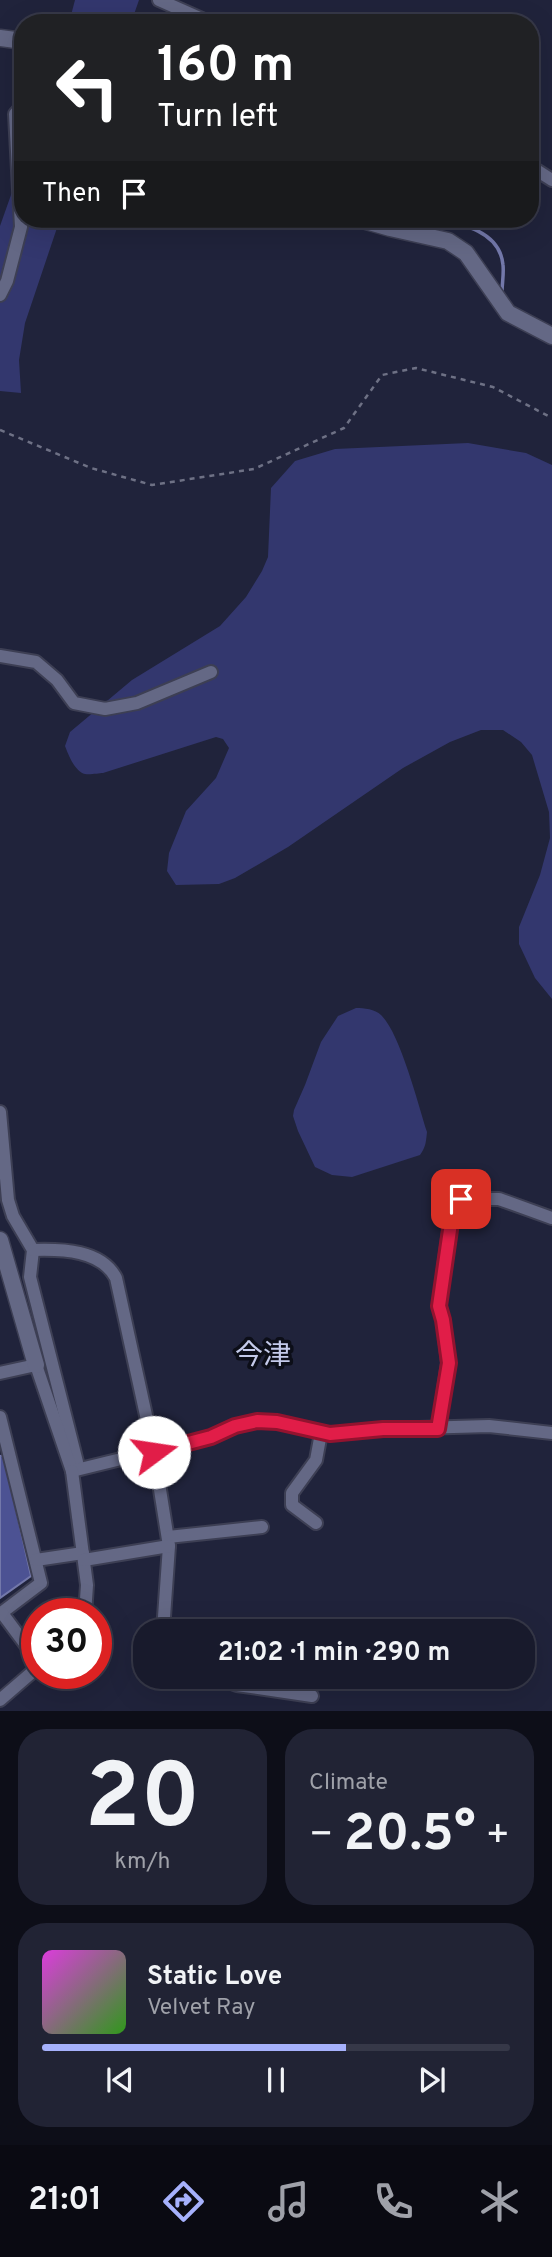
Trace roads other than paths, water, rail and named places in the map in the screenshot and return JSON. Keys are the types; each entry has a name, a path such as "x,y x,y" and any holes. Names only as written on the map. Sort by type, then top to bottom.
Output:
{"street":[{"path":"159,0 191,14"},
{"path":"0,295 8,281 21,228"},
{"path":"390,228 448,241 466,253 508,313 552,336"},
{"path":"0,656 36,662 57,680 74,703 106,709 137,703 211,672"},
{"path":"0,1112 8,1200 13,1216 33,1250 30,1277 76,1470 88,1585 87,1598"},
{"path":"438,1429 449,1363 439,1306 452,1216 461,1199 499,1199 552,1218"},
{"path":"0,1240 36,1365 76,1470"},
{"path":"33,1250 78,1252 93,1257 110,1267 116,1278 154,1452 168,1541 164,1619"},
{"path":"0,1373 36,1365"},
{"path":"0,1417 41,1583 1,1614 21,1640"},
{"path":"76,1470 211,1437 235,1426 257,1421 277,1422 330,1434 383,1429 489,1426 552,1433"},
{"path":"316,1523 292,1505 292,1493 316,1460 321,1433"},
{"path":"36,1560 84,1556 262,1527"},
{"path":"0,1700 21,1682"},
{"path":"264,1689 312,1696"}],"water":[{"path":"4,1455 31,1576 0,1598 0,1456"}],"waterway":[{"path":"470,228 487,237 500,253 503,265 502,293"}],"district":[{"name":"今津","path":"263,1354"}]}
